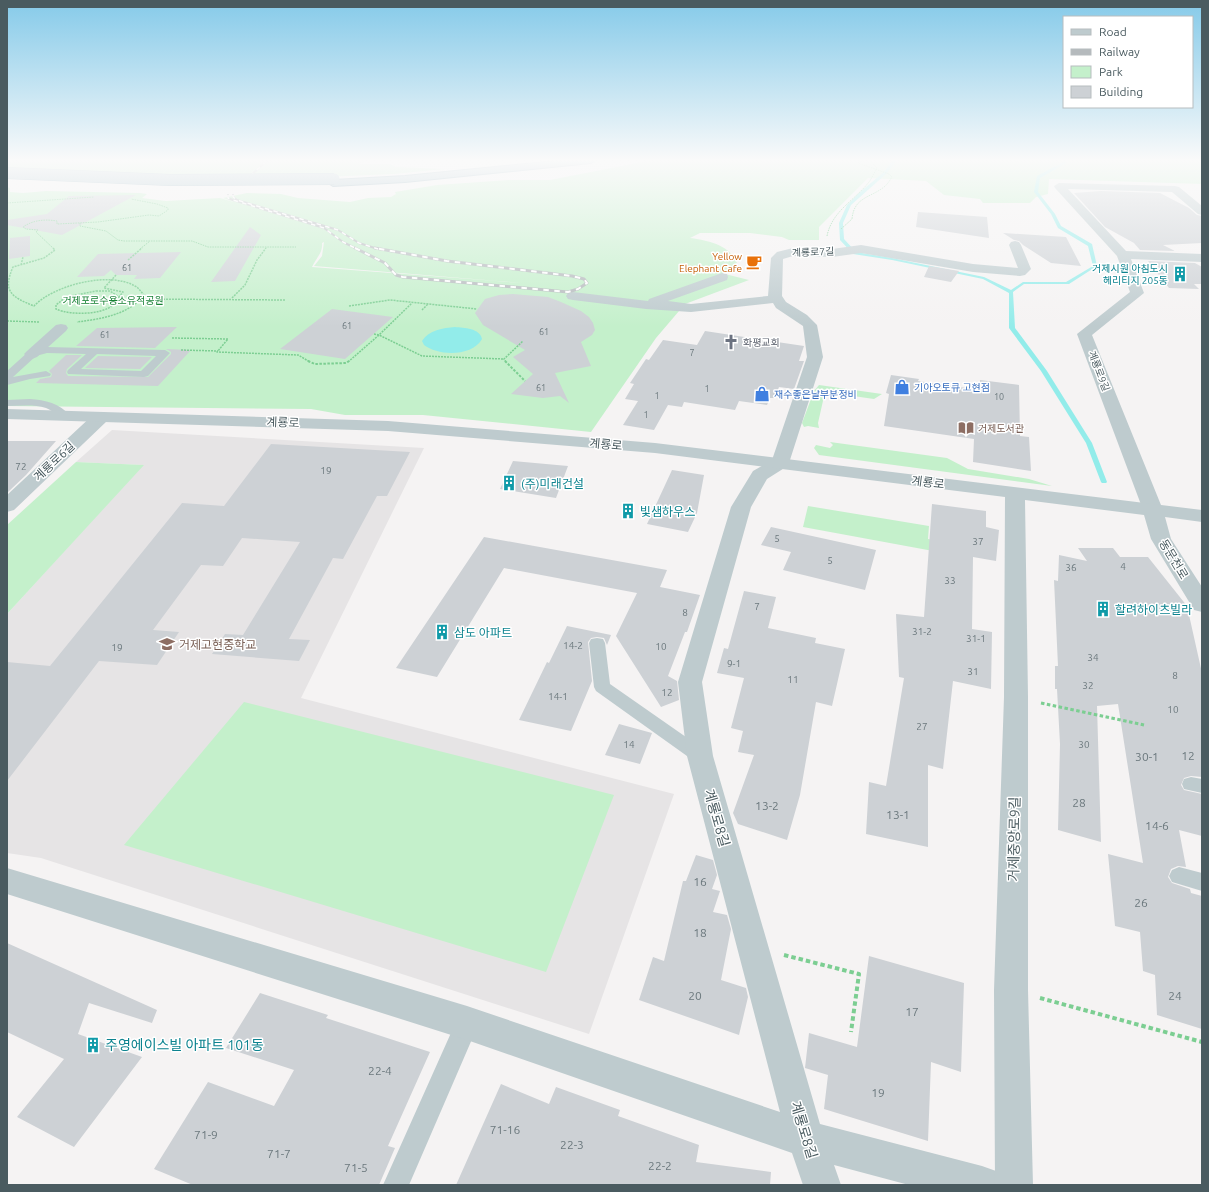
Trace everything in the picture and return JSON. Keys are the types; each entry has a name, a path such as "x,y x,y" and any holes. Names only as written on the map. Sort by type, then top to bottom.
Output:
{"street":[{"name":"계룡로9길","path":"1086,216 1123,255 1138,293 1084,334 1154,510"},
{"name":"계룡로7길","path":"777,299 775,294 778,256 798,252 845,250 891,254 973,268 1020,272 1025,269 1015,245"},
{"path":"1123,255 1202,258"},
{"path":"646,305 722,277"},
{"path":"573,296 646,305 691,308 777,299 781,305 802,318 810,326 814,357 780,463"},
{"path":"32,354 66,326"},
{"name":"계룡로","path":"7,414 388,426 655,448 1202,516"},
{"name":"계룡로6길","path":"7,506 102,417"},
{"name":"계룡로8길","path":"780,463 760,475 741,507 690,682 700,756 806,1139 822,1185"},
{"name":"거제중앙로9길","path":"1014,1185 1011,990 1016,697 1015,493"},
{"name":"동문천로","path":"1154,510 1161,539 1202,605"},
{"path":"7,881 467,1023 806,1139 982,1185"}],"lane":[{"path":"8,375 32,354 47,350 103,351 165,353 144,374 72,372 95,351"},
{"path":"7,403 44,405 56,408 64,416"},
{"path":"597,643 602,687 700,756"},
{"path":"1179,876 1202,882"},
{"path":"396,1185 467,1023"}],"path":[{"path":"66,326 120,313 137,304 144,295 140,288 129,282 112,280 88,283 58,290 41,298 34,306 13,298 8,291 7,278 13,267 44,258 55,250 36,232 38,230 24,228 24,225 45,220 57,221 57,224 80,223 144,216"},
{"path":"837,216 828,229 827,242 845,250"},
{"path":"841,229 852,219 852,216"},
{"path":"80,223 80,226 106,230 114,234 118,240 124,241 192,241 208,247 296,247"},
{"path":"128,260 150,241"},
{"path":"231,299 245,285 257,260 267,247"},
{"path":"21,265 23,257"},
{"path":"116,275 104,288 121,291 123,293 116,303 87,313 67,313 56,309 56,305 66,297 85,292 110,291 119,297"},
{"path":"142,299 286,300"},
{"path":"349,306 390,300 477,310"},
{"path":"179,350 298,355 315,364 346,363 379,335 413,302"},
{"path":"422,310 429,304"},
{"path":"7,321 43,322"},
{"path":"374,334 422,356 504,359 525,381"},
{"path":"164,338 228,339 218,351"},
{"path":"504,359 523,341"},
{"path":"1016,697 1144,726"},
{"path":"753,947 859,974 851,1032"},
{"path":"1011,990 1202,1042"}],"shaded area":[{"path":"112,430 424,448 301,698 674,794 589,1034 41,858 7,853 7,614 143,465 76,462"}],"green space":[{"name":"거제포로수용소유적공원","path":"7,216 830,216 819,227 819,240 789,240 782,237 750,233 700,233 690,238 717,244 729,252 737,263 724,273 692,286 725,274 749,280 685,304 656,338 591,432 423,415 345,415 311,409 7,406","holes":["324,242 322,256 314,266 522,283 312,267 320,253 322,243"]},
{"path":"819,385 882,394 874,399 825,392 818,423 819,428 808,426 804,427 802,423 814,391"},
{"path":"830,442 947,458 968,469 1029,479 1052,486 819,455 814,448 816,445 830,448 833,445"},
{"path":"76,462 144,465 7,614 7,525"},
{"path":"808,506 929,526 928,539 945,542 944,553 803,527"},
{"path":"244,702 614,795 546,972 124,845"}],"water":[{"path":"455,327 467,328 475,331 481,335 482,339 471,349 454,353 446,353 430,349 424,345 422,341 432,332"}],"building":[{"path":"36,216 98,216 62,235 7,225 7,220"},
{"path":"918,216 987,217 989,238 916,227"},
{"path":"1095,216 1200,216 1202,216 1202,243 1163,245 1175,251 1140,250 1134,243 1105,227"},
{"path":"250,227 261,235 235,281 211,282"},
{"path":"1003,233 1066,237 1081,266 1051,263 1019,241 1014,240"},
{"path":"30,236 30,256 9,259 10,238"},
{"path":"181,252 160,278 134,279 137,275 116,275 111,270 104,276 77,277 98,254"},
{"name":"거제시원 아침도시 헤리티지 205동","path":"1148,261 1195,263 1202,267 1202,284 1194,284 1199,289 1169,288"},
{"path":"929,266 959,271 951,282 924,277"},
{"path":"513,294 548,297 581,311 589,317 593,323 595,330 592,335 581,342 591,366 555,373 569,403 560,396 543,398 511,394 533,374 513,357 525,350 483,325 475,313 485,299 499,295"},
{"path":"332,309 393,317 345,359 280,349"},
{"path":"177,327 155,348 76,346 97,328"},
{"path":"705,331 804,346 799,361 804,361 794,389 779,387 775,398 770,398 767,405 739,401 735,410 684,402 682,407 668,405 654,430 623,425 638,401 625,399 634,384 630,383 646,359 649,360 663,340 697,345"},
{"path":"166,349 191,350 158,386 36,383 40,379 51,377 52,374 49,371 66,355 82,355 67,369 66,373 68,376 148,377 171,354 171,352"},
{"path":"98,356 152,357 140,369 85,368"},
{"path":"891,375 919,379 918,381 980,390 980,380 1019,385 1020,436 1029,437 1031,471 973,462 974,439 884,426 889,394 886,393"},
{"path":"7,441 56,441 26,475 7,493"},
{"path":"271,444 410,452 387,496 377,496 343,559 333,558 289,639 310,640 299,661 212,654 225,634 243,635 300,542 242,538 223,566 201,565 153,630 179,632 157,665 99,661 7,781 7,662 50,666 182,503 224,506"},
{"path":"513,461 568,466 556,498 500,489"},
{"path":"672,470 704,475 697,513 688,532 647,524"},
{"path":"932,504 986,511 986,527 999,530 996,561 973,557 972,629 992,632 991,689 953,681 943,769 928,765 928,847 866,834 869,782 886,786 904,678 899,677 896,614 924,617"},
{"path":"771,527 876,550 865,590 783,570 791,552 761,545"},
{"name":"삼도 아파트","path":"484,537 667,570 660,587 700,595 687,632 685,632 668,676 677,681 679,700 661,707 616,636 637,593 504,568 437,677 396,668"},
{"path":"1078,548 1113,548 1120,557 1148,557 1187,606 1202,673 1202,777 1191,776 1184,778 1181,785 1184,790 1202,794 1202,836 1179,830 1186,867 1178,866 1171,869 1168,877 1172,883 1190,889 1191,893 1202,896 1202,1029 1157,1015 1155,975 1143,971 1140,932 1115,926 1108,854 1143,863 1118,704 1097,706 1101,842 1058,830 1060,744 1057,689 1055,689 1055,666 1058,666 1054,580 1058,581 1059,555 1087,561"},
{"path":"744,591 776,597 768,628 816,638 815,643 845,649 832,706 816,702 800,795 787,840 738,824 733,813 754,755 738,752 743,731 731,728 744,678 717,673 724,648 728,649"},
{"path":"567,626 611,635 607,645 604,638 591,638 588,642 592,681 571,731 519,720 547,662 549,663"},
{"path":"619,724 652,733 640,764 605,755"},
{"path":"696,855 713,860 717,875 712,889 720,891 713,912 727,915 731,929 721,980 746,988 748,997 739,1035 639,1000 653,957 664,961 683,881 686,881"},
{"name":"주영에이스빌 아파트 101동","path":"7,943 157,1010 152,1023 89,1003 78,1034 142,1057 74,1147 17,1117 64,1059 7,1032"},
{"path":"869,956 964,983 961,1072 931,1062 928,1141 824,1109 828,1075 805,1068 809,1033 857,1047"},
{"path":"260,993 328,1015 326,1018 430,1052 388,1146 395,1148 379,1185 193,1185 154,1169 208,1082 274,1106 294,1070 226,1048"},
{"path":"501,1084 549,1104 556,1087 620,1110 618,1116 699,1145 696,1162 771,1172 770,1185 456,1185"}],"waterway":[{"path":"844,216 841,223 842,239 855,253 984,278 1011,292"},
{"path":"1011,292 1023,283 1067,283 1095,266 1090,245 1059,227 1054,216"},
{"path":"1011,292 1012,328 1044,371 1089,443 1104,482"}],"railway":[{"path":"284,216 324,228 343,242 385,263 396,275 403,277 568,292 578,289 587,283 584,279 572,276 447,261 375,248"},
{"path":"290,216 338,230 359,243 378,249"}],"place":[{"name":"Yellow Elephant Cafe","path":"754,262"},
{"name":"거제시원 아침도시 헤리티지 205동","path":"1180,274"},
{"name":"화평교회","path":"731,342"},
{"name":"기아오토큐 고현점","path":"902,387"},
{"name":"재수좋은날부분정비","path":"762,394"},
{"name":"거제도서관","path":"966,428"},
{"name":"(주)미래건설","path":"509,483"},
{"name":"빛샘하우스","path":"628,511"},
{"name":"할려하이츠빌라","path":"1103,609"},
{"name":"삼도 아파트","path":"442,632"},
{"name":"거제고현중학교","path":"167,644"},
{"name":"주영에이스빌 아파트 101동","path":"93,1045"}]}
